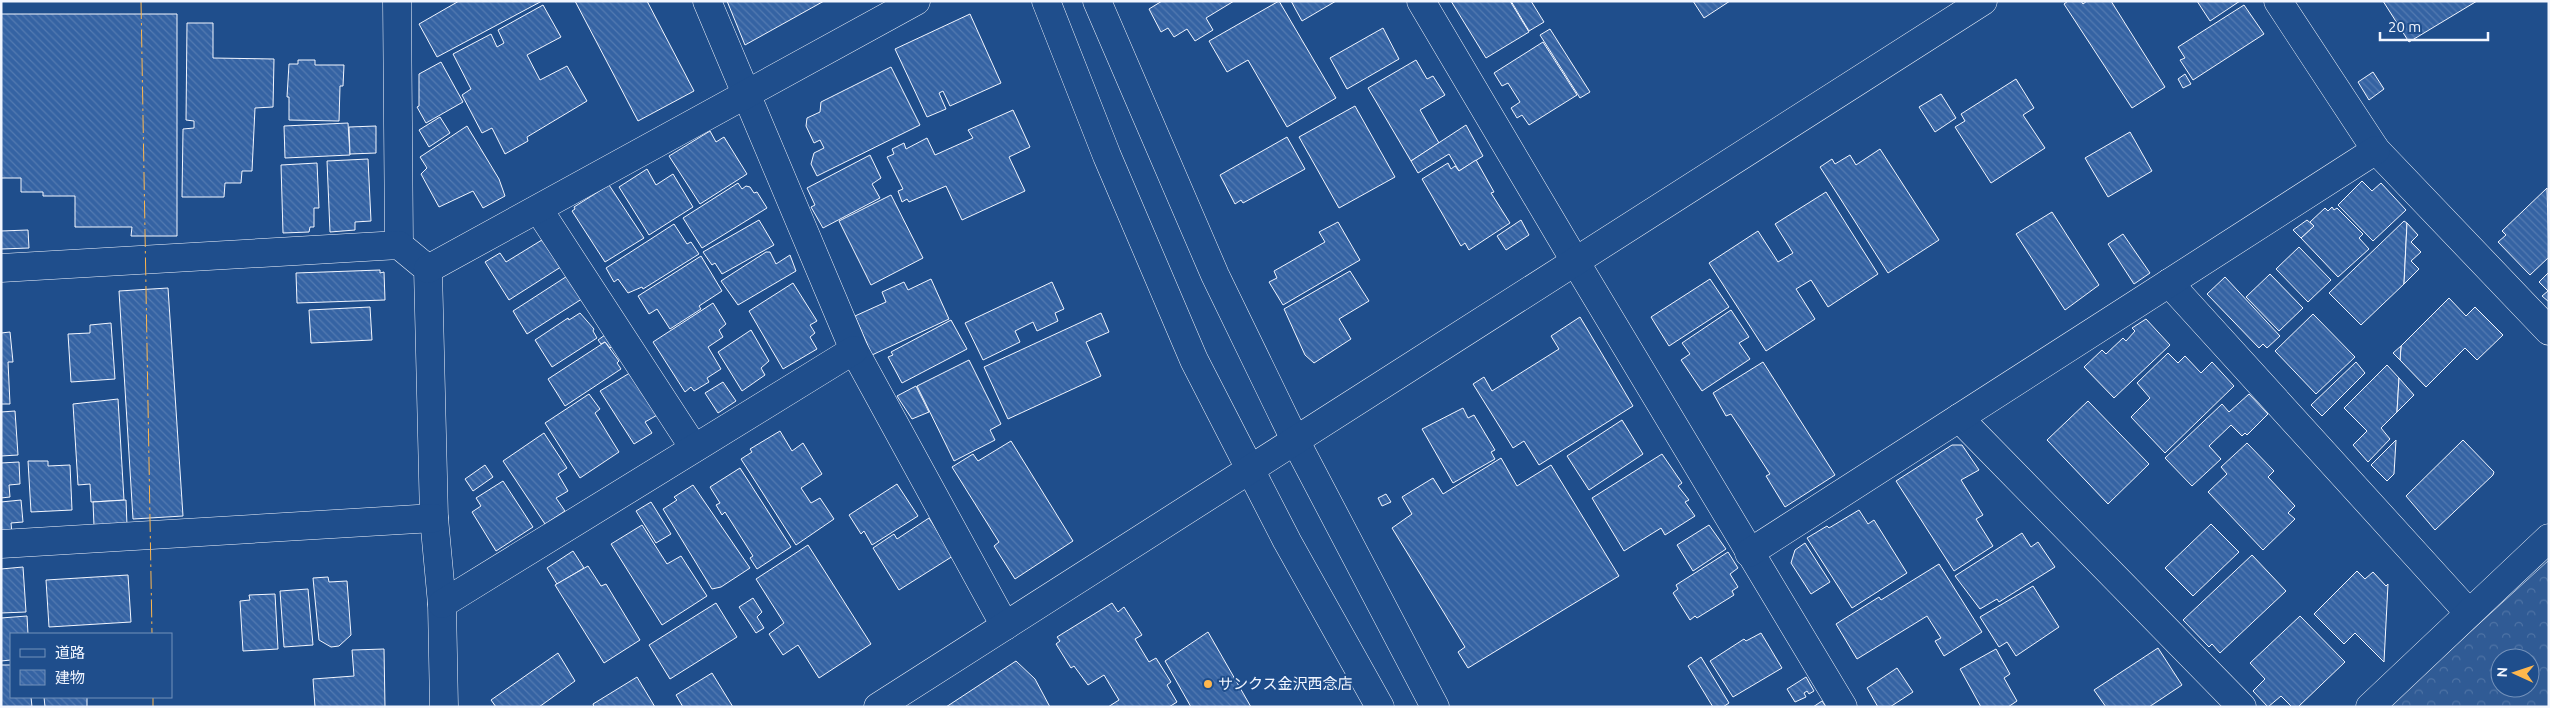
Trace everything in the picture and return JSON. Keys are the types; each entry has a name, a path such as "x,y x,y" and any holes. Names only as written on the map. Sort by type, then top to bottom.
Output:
{"street":[{"path":"397,1 399,245"},
{"path":"708,1 854,350 1005,626"},
{"path":"428,270 916,1"},
{"path":"1046,1 1106,156 1194,360 1287,541 1380,707"},
{"path":"1097,1 1215,275 1295,440 1435,707"},
{"path":"1422,1 1575,262 1843,707"},
{"path":"878,707 1983,1"},
{"path":"2278,1 2376,150 2549,331"},
{"path":"1749,553 2376,150"},
{"path":"539,210 694,448"},
{"path":"1,268 399,245 428,270 434,518 442,604 444,707"},
{"path":"2169,283 2470,613"},
{"path":"442,604 854,350"},
{"path":"1959,418 2242,707"},
{"path":"1,544 434,518"},
{"path":"2370,707 2549,538"}],"green space":[{"path":"2549,560 2549,707 2388,707"}],"building":[{"path":"459,1 542,1 437,57 419,24"},
{"path":"575,1 647,1 694,91 638,121"},
{"path":"727,1 824,1 745,45"},
{"path":"1162,1 1234,1 1206,18 1213,30 1195,41 1187,29 1174,37 1168,28 1161,32 1149,9"},
{"path":"1279,1 1336,98 1287,127 1248,60 1227,72 1209,41"},
{"path":"1291,1 1336,1 1302,21"},
{"path":"1451,1 1510,1 1529,32 1486,58"},
{"path":"1511,1 1531,1 1544,22 1529,31"},
{"path":"1693,1 1730,1 1704,18"},
{"path":"2068,1 2081,1 2083,4 2087,1 2111,1 2165,87 2132,108 2064,4"},
{"path":"2197,1 2240,1 2210,21"},
{"path":"2383,1 2477,1 2409,42"},
{"path":"543,5 561,37 527,55 540,80 567,66 587,101 527,137 528,141 505,154 492,128 482,133 462,95 471,89 453,54 491,34 497,47 504,43 498,30"},
{"path":"2244,5 2264,34 2193,80 2180,60 2185,58 2178,47"},
{"path":"1,14 177,14 177,236 131,236 132,227 75,227 75,196 43,196 43,192 21,192 21,178 1,178"},
{"path":"970,14 1001,83 950,106 943,91 939,93 946,109 927,117 895,49"},
{"path":"187,23 213,23 213,58 274,59 273,107 255,108 252,171 242,171 241,183 225,183 224,197 182,197 183,129 194,128 194,121 186,120"},
{"path":"1383,28 1399,59 1347,89 1330,58"},
{"path":"1550,29 1590,92 1580,98 1540,35"},
{"path":"1543,42 1577,95 1529,125 1522,115 1517,118 1511,108 1520,102 1508,83 1502,86 1494,73"},
{"path":"298,60 315,60 315,65 344,65 343,86 340,86 339,121 289,120 289,97 287,97 289,64 298,64"},
{"path":"1416,60 1427,79 1433,76 1445,95 1420,110 1439,143 1411,161 1368,88"},
{"path":"441,62 463,102 426,123 417,107 419,106 419,74"},
{"path":"891,67 920,125 817,176 811,164 814,153 824,148 820,140 814,143 806,126 807,118 820,112 821,102"},
{"path":"2373,72 2384,89 2369,100 2358,82"},
{"path":"2185,74 2191,84 2183,88 2178,79"},
{"path":"2016,79 2034,108 2023,115 2045,148 1991,183 1955,127 1965,121 1961,114"},
{"path":"1941,94 1956,118 1935,132 1919,107"},
{"path":"1355,106 1395,177 1339,208 1299,137"},
{"path":"1013,110 1030,147 1009,157 1025,191 962,220 946,186 909,202 907,199 902,202 898,191 903,189 887,157 894,154 892,149 904,143 906,149 927,138 935,155 973,138 968,130"},
{"path":"440,117 450,133 429,147 419,130"},
{"path":"348,123 350,155 285,158 284,126"},
{"path":"1466,125 1483,156 1459,171 1449,154 1418,173 1411,161"},
{"path":"376,126 376,153 350,154 349,127"},
{"path":"467,126 499,179 505,196 483,208 473,191 439,207 421,174 427,168 420,157"},
{"path":"710,131 716,142 724,137 747,174 700,204 669,156"},
{"path":"2130,132 2152,171 2108,197 2085,158"},
{"path":"1287,137 1305,169 1243,203 1241,200 1235,204 1220,175"},
{"path":"1880,149 1939,240 1888,273 1820,167 1832,159 1835,164 1850,155 1856,165"},
{"path":"870,155 881,178 872,184 880,198 823,228 811,207 815,205 807,188"},
{"path":"368,159 371,221 355,222 355,230 330,232 327,161"},
{"path":"1476,160 1494,192 1491,193 1510,223 1469,250 1465,243 1461,246 1422,179 1448,163 1451,169 1455,166 1459,171"},
{"path":"317,163 319,208 314,208 314,227 310,227 309,232 283,233 281,165"},
{"path":"647,169 656,185 673,174 693,207 649,235 619,187"},
{"path":"2362,181 2372,191 2381,183 2406,210 2373,241 2338,205"},
{"path":"738,183 742,189 746,186 750,187 754,193 757,192 767,208 702,248 683,218"},
{"path":"609,185 644,238 605,262 572,211 575,209 574,207"},
{"path":"2547,188 2549,257 2530,275 2498,242 2506,235 2502,231"},
{"path":"1826,192 1878,274 1828,307 1811,280 1796,289 1815,319 1766,351 1709,263 1758,231 1778,262 1793,253 1775,224"},
{"path":"891,195 923,258 871,285 839,221"},
{"path":"2332,207 2334,210 2337,208 2363,234 2359,238 2369,249 2338,277 2301,238 2314,226 2310,222 2325,208 2328,211"},
{"path":"2052,212 2099,285 2065,310 2016,234"},
{"path":"759,220 774,245 722,274 715,263 712,265 703,252"},
{"path":"1521,220 1529,235 1506,250 1497,236"},
{"path":"2307,220 2314,226 2301,238 2293,230"},
{"path":"2404,221 2407,223 2404,284 2361,325 2329,293"},
{"path":"1338,222 1360,260 1283,305 1269,282 1277,278 1274,271 1325,242 1319,232"},
{"path":"2407,223 2418,235 2411,242 2421,252 2411,261 2419,269 2404,284"},
{"path":"674,224 687,244 691,242 699,254 643,289 642,287 628,293 618,279 614,282 606,268"},
{"path":"28,230 29,248 1,249 1,231"},
{"path":"2123,234 2150,273 2134,284 2108,244"},
{"path":"550,235 567,263 509,300 485,262 500,253 506,262"},
{"path":"2299,247 2331,280 2308,302 2276,269"},
{"path":"766,252 770,252 776,264 790,255 796,271 738,305 721,281"},
{"path":"701,256 722,291 699,306 701,309 670,329 657,309 649,314 638,296"},
{"path":"380,270 380,273 384,272 385,300 297,303 296,273"},
{"path":"575,271 588,295 527,334 513,311"},
{"path":"1350,271 1369,301 1339,319 1351,339 1314,363 1305,355 1284,309"},
{"path":"2549,272 2549,302 2542,296 2548,291 2539,282"},
{"path":"2270,274 2303,308 2279,331 2246,297"},
{"path":"2225,277 2280,336 2267,348 2263,344 2259,348 2207,294"},
{"path":"931,279 949,319 872,355 855,316 886,302 882,292 904,282 908,290"},
{"path":"1710,279 1729,307 1669,346 1651,317"},
{"path":"1052,282 1064,309 1055,313 1058,321 1037,331 1033,322 1015,331 1020,342 983,360 965,323"},
{"path":"793,283 817,321 810,325 815,333 810,337 817,349 783,369 749,311"},
{"path":"168,288 183,516 133,519 119,291"},
{"path":"2449,298 2466,316 2475,307 2503,335 2477,360 2465,348 2426,387 2400,360 2401,346"},
{"path":"713,303 726,324 719,330 723,337 708,347 721,369 707,378 709,382 694,391 691,387 685,392 653,342"},
{"path":"370,307 372,340 311,343 309,310"},
{"path":"1731,310 1749,337 1739,343 1750,359 1702,391 1681,360 1690,354 1682,343"},
{"path":"580,313 594,329 593,331 597,338 552,367 535,340 568,318 569,320"},
{"path":"1101,313 1109,332 1086,342 1101,376 1008,419 984,367"},
{"path":"2313,314 2355,357 2316,394 2275,351"},
{"path":"1580,317 1633,406 1539,465 1524,441 1513,448 1473,384 1484,377 1492,391 1559,349 1551,336"},
{"path":"2146,319 2170,345 2114,398 2084,367 2102,350 2106,354 2123,338 2126,341 2135,331 2132,328"},
{"path":"951,320 967,349 902,383 888,357 893,355 891,352"},
{"path":"111,323 115,379 71,382 68,334 90,333 90,325"},
{"path":"612,330 619,341 610,348 605,342 601,344 598,340"},
{"path":"751,330 769,361 761,368 765,375 742,391 718,352"},
{"path":"10,332 13,362 8,362 10,404 1,404 1,333"},
{"path":"605,342 619,361 617,363 621,369 565,406 548,379"},
{"path":"2401,346 2400,360 2393,353"},
{"path":"2168,353 2178,363 2185,356 2201,373 2212,362 2234,386 2165,453 2131,417 2150,398 2137,383"},
{"path":"969,360 1001,424 990,430 995,440 954,461 917,386"},
{"path":"1763,362 1835,475 1785,507 1766,476 1770,474 1731,414 1726,416 1713,393"},
{"path":"2356,362 2365,373 2322,416 2311,405"},
{"path":"2387,365 2399,378 2397,412 2381,428 2390,439 2368,462 2353,445 2367,431 2344,408"},
{"path":"633,371 659,414 645,422 652,433 634,444 600,391"},
{"path":"2399,378 2414,395 2397,412"},
{"path":"723,382 736,401 718,413 705,393"},
{"path":"916,386 929,412 912,419 897,396"},
{"path":"589,394 600,409 595,413 619,452 580,478 545,423"},
{"path":"2249,394 2268,414 2247,435 2245,433 2242,436 2231,425 2209,446 2221,459 2192,486 2165,458 2222,404 2229,412"},
{"path":"118,399 124,500 91,502 90,484 78,485 73,404"},
{"path":"2088,401 2149,464 2108,504 2047,440"},
{"path":"1463,408 1468,418 1474,415 1495,450 1491,452 1495,459 1453,483 1422,429"},
{"path":"15,411 18,455 1,456 1,412"},
{"path":"1622,420 1643,454 1589,490 1567,456"},
{"path":"780,431 792,451 803,443 822,474 801,488 811,503 820,498 834,519 796,545 741,459 752,452 750,449"},
{"path":"544,433 567,468 558,474 568,491 556,498 565,511 545,524 503,461"},
{"path":"2396,440 2394,474 2387,481 2371,465"},
{"path":"2463,440 2494,472 2435,530 2406,496"},
{"path":"1011,441 1073,541 1015,579 994,546 999,542 952,467 973,454 978,461"},
{"path":"2247,443 2274,471 2268,477 2295,506 2288,513 2295,519 2263,550 2208,492 2227,474 2221,467"},
{"path":"1952,445 1962,445 1979,470 1961,480 1983,515 1976,519 1993,546 1954,571 1896,481"},
{"path":"1662,454 1682,483 1678,486 1689,500 1685,502 1695,516 1665,535 1661,528 1624,551 1592,498"},
{"path":"1501,458 1517,486 1551,465 1619,576 1468,668 1458,652 1465,647 1392,528 1412,514 1402,497 1433,478 1443,494"},
{"path":"28,461 48,461 48,466 70,465 72,510 31,512"},
{"path":"19,462 20,484 9,485 10,497 1,498 1,463"},
{"path":"485,465 493,477 473,491 465,479"},
{"path":"740,468 791,547 757,569 750,558 753,556 725,512 722,515 716,505 720,503 710,487"},
{"path":"503,481 533,527 496,551 472,512 481,506 476,498"},
{"path":"897,484 918,516 872,545 864,531 861,534 849,515"},
{"path":"693,485 750,568 721,587 712,589 663,509 677,500 674,497"},
{"path":"1386,494 1391,502 1382,506 1378,498"},
{"path":"21,500 23,522 11,523 12,533 1,533 1,502"},
{"path":"126,500 127,525 94,526 93,502"},
{"path":"651,502 671,534 656,543 636,511"},
{"path":"1859,510 1868,524 1874,520 1907,573 1852,608 1807,538 1827,526 1829,528"},
{"path":"929,518 953,556 899,590 873,548 894,534 897,539"},
{"path":"2211,524 2239,552 2193,596 2165,568"},
{"path":"642,525 667,564 681,556 707,596 662,625 611,544"},
{"path":"1709,525 1726,549 1693,571 1677,545"},
{"path":"2022,533 2031,547 2038,542 2055,567 1999,602 1997,599 1980,609 1955,576"},
{"path":"1805,543 1830,582 1811,594 1791,563 1795,550"},
{"path":"808,545 871,644 819,678 798,645 783,655 769,634 784,623 756,579"},
{"path":"573,551 584,568 557,584 547,568"},
{"path":"1728,552 1738,568 1730,574 1738,587 1732,591 1734,595 1697,618 1695,616 1690,620 1673,593 1678,589 1676,585"},
{"path":"2252,555 2286,591 2220,653 2212,644 2209,647 2183,620"},
{"path":"1939,564 1982,632 1944,656 1935,641 1941,638 1927,616 1857,659 1836,624 1879,597 1881,600"},
{"path":"588,566 601,586 606,584 640,640 604,663 555,585"},
{"path":"23,567 26,612 1,613 1,569"},
{"path":"2357,571 2365,579 2373,572 2386,586 2388,584 2384,662 2355,633 2344,644 2314,614"},
{"path":"128,575 131,622 49,627 46,580"},
{"path":"328,577 329,582 347,581 351,635 339,646 331,647 319,640 313,578"},
{"path":"2033,586 2059,627 2016,656 2007,642 1999,647 1980,617"},
{"path":"308,589 313,645 284,647 280,591"},
{"path":"275,594 278,649 243,651 240,601 250,600 249,595"},
{"path":"753,598 762,612 757,617 764,628 756,633 739,607"},
{"path":"716,603 737,637 670,679 649,645"},
{"path":"1112,603 1118,612 1124,607 1142,635 1135,639 1149,662 1156,658 1171,682 1167,685 1177,702 1169,707 1108,707 1119,700 1104,675 1088,685 1074,666 1071,668 1056,644 1060,641 1057,637"},
{"path":"27,616 28,633 10,633 10,660 1,661 1,618"},
{"path":"2300,616 2345,662 2298,707 2292,707 2281,696 2268,707 2253,691 2265,679 2250,663"},
{"name":"サンクス金沢西念店","path":"1208,632 1251,707 1191,707 1165,661"},
{"path":"1761,633 1782,668 1733,697 1710,661 1744,639 1746,641"},
{"path":"2158,648 2182,685 2149,707 2106,707 2094,690"},
{"path":"384,649 385,707 315,707 313,679 354,676 352,650"},
{"path":"1996,649 2010,674 2004,678 2017,701 2008,707 1981,707 1960,669"},
{"path":"558,653 575,681 539,707 496,707 491,700"},
{"path":"1701,657 1729,703 1723,707 1713,707 1688,666"},
{"path":"1016,661 1035,679 1050,707 946,707"},
{"path":"1,665 10,665 10,698 31,698 32,707 1,707"},
{"path":"1897,668 1913,692 1890,707 1878,707 1867,688"},
{"path":"712,673 733,707 683,707 676,695"},
{"path":"637,677 655,707 594,707 593,704"},
{"path":"1806,677 1814,691 1809,694 1807,691 1804,693 1806,697 1795,702 1787,689"},
{"path":"44,698 87,698 87,707 45,707"},
{"path":"1822,701 1826,707 1813,707"}],"power":[{"path":"141,1 152,633"},
{"path":"153,698 153,707"}],"place":[{"name":"サンクス金沢西念店","path":"1208,684"}]}
